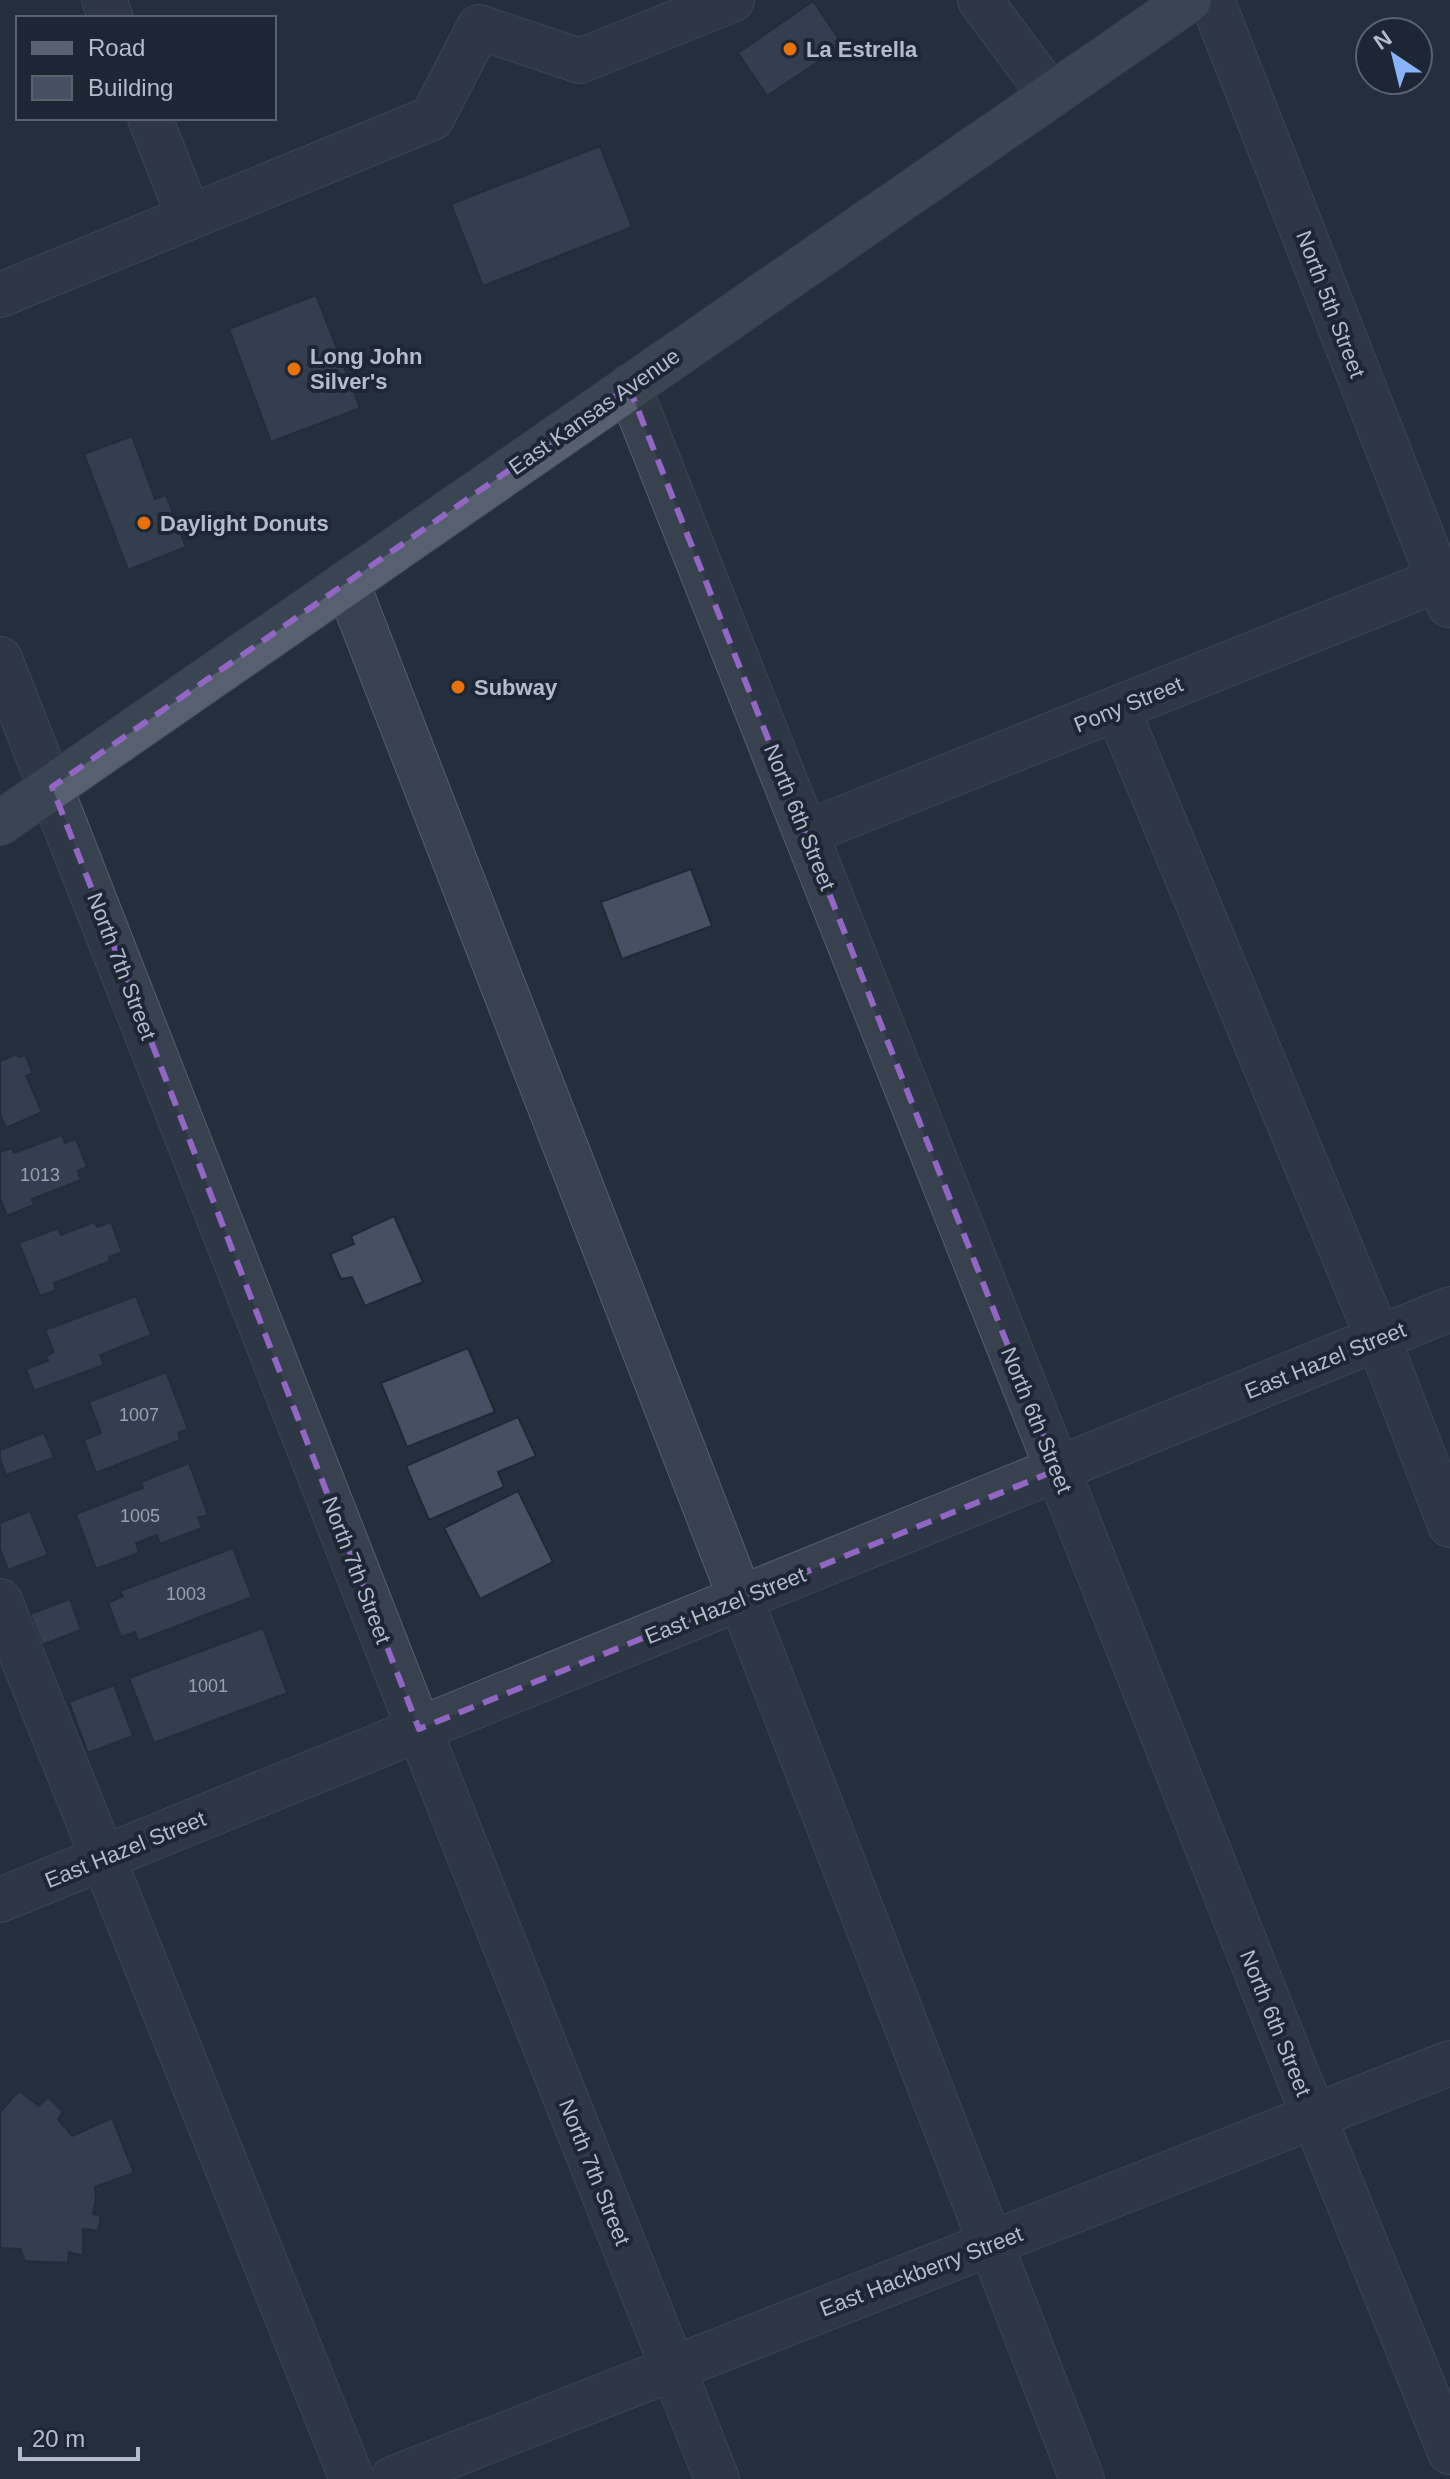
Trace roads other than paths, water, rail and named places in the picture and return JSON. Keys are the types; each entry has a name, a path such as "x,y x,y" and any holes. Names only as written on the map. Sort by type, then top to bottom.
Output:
{"main road":[{"name":"East Kansas Avenue","path":"0,823 1189,0"}],"street":[{"path":"0,295 432,118 474,14 580,61 732,0"},
{"path":"980,0 1051,96"},
{"name":"North 5th Street","path":"1212,0 1446,587"},
{"path":"151,120 189,217"},
{"name":"North 6th Street","path":"629,387 1314,2117 1450,2452"},
{"path":"347,583 1082,2479"},
{"name":"Pony Street","path":"806,833 1117,708 1446,587"},
{"name":"North 7th Street","path":"0,659 717,2479"},
{"path":"1117,708 1378,1338 1450,1525"},
{"name":"East Hazel Street","path":"0,1900 1450,1309"},
{"path":"0,1601 352,2479"},
{"name":"East Hackberry Street","path":"392,2479 1450,2063"}],"place":[{"name":"La Estrella","path":"790,49"},
{"name":"Long John Silver's","path":"294,369"},
{"name":"Daylight Donuts","path":"144,523"},
{"name":"Subway","path":"458,687"}]}
